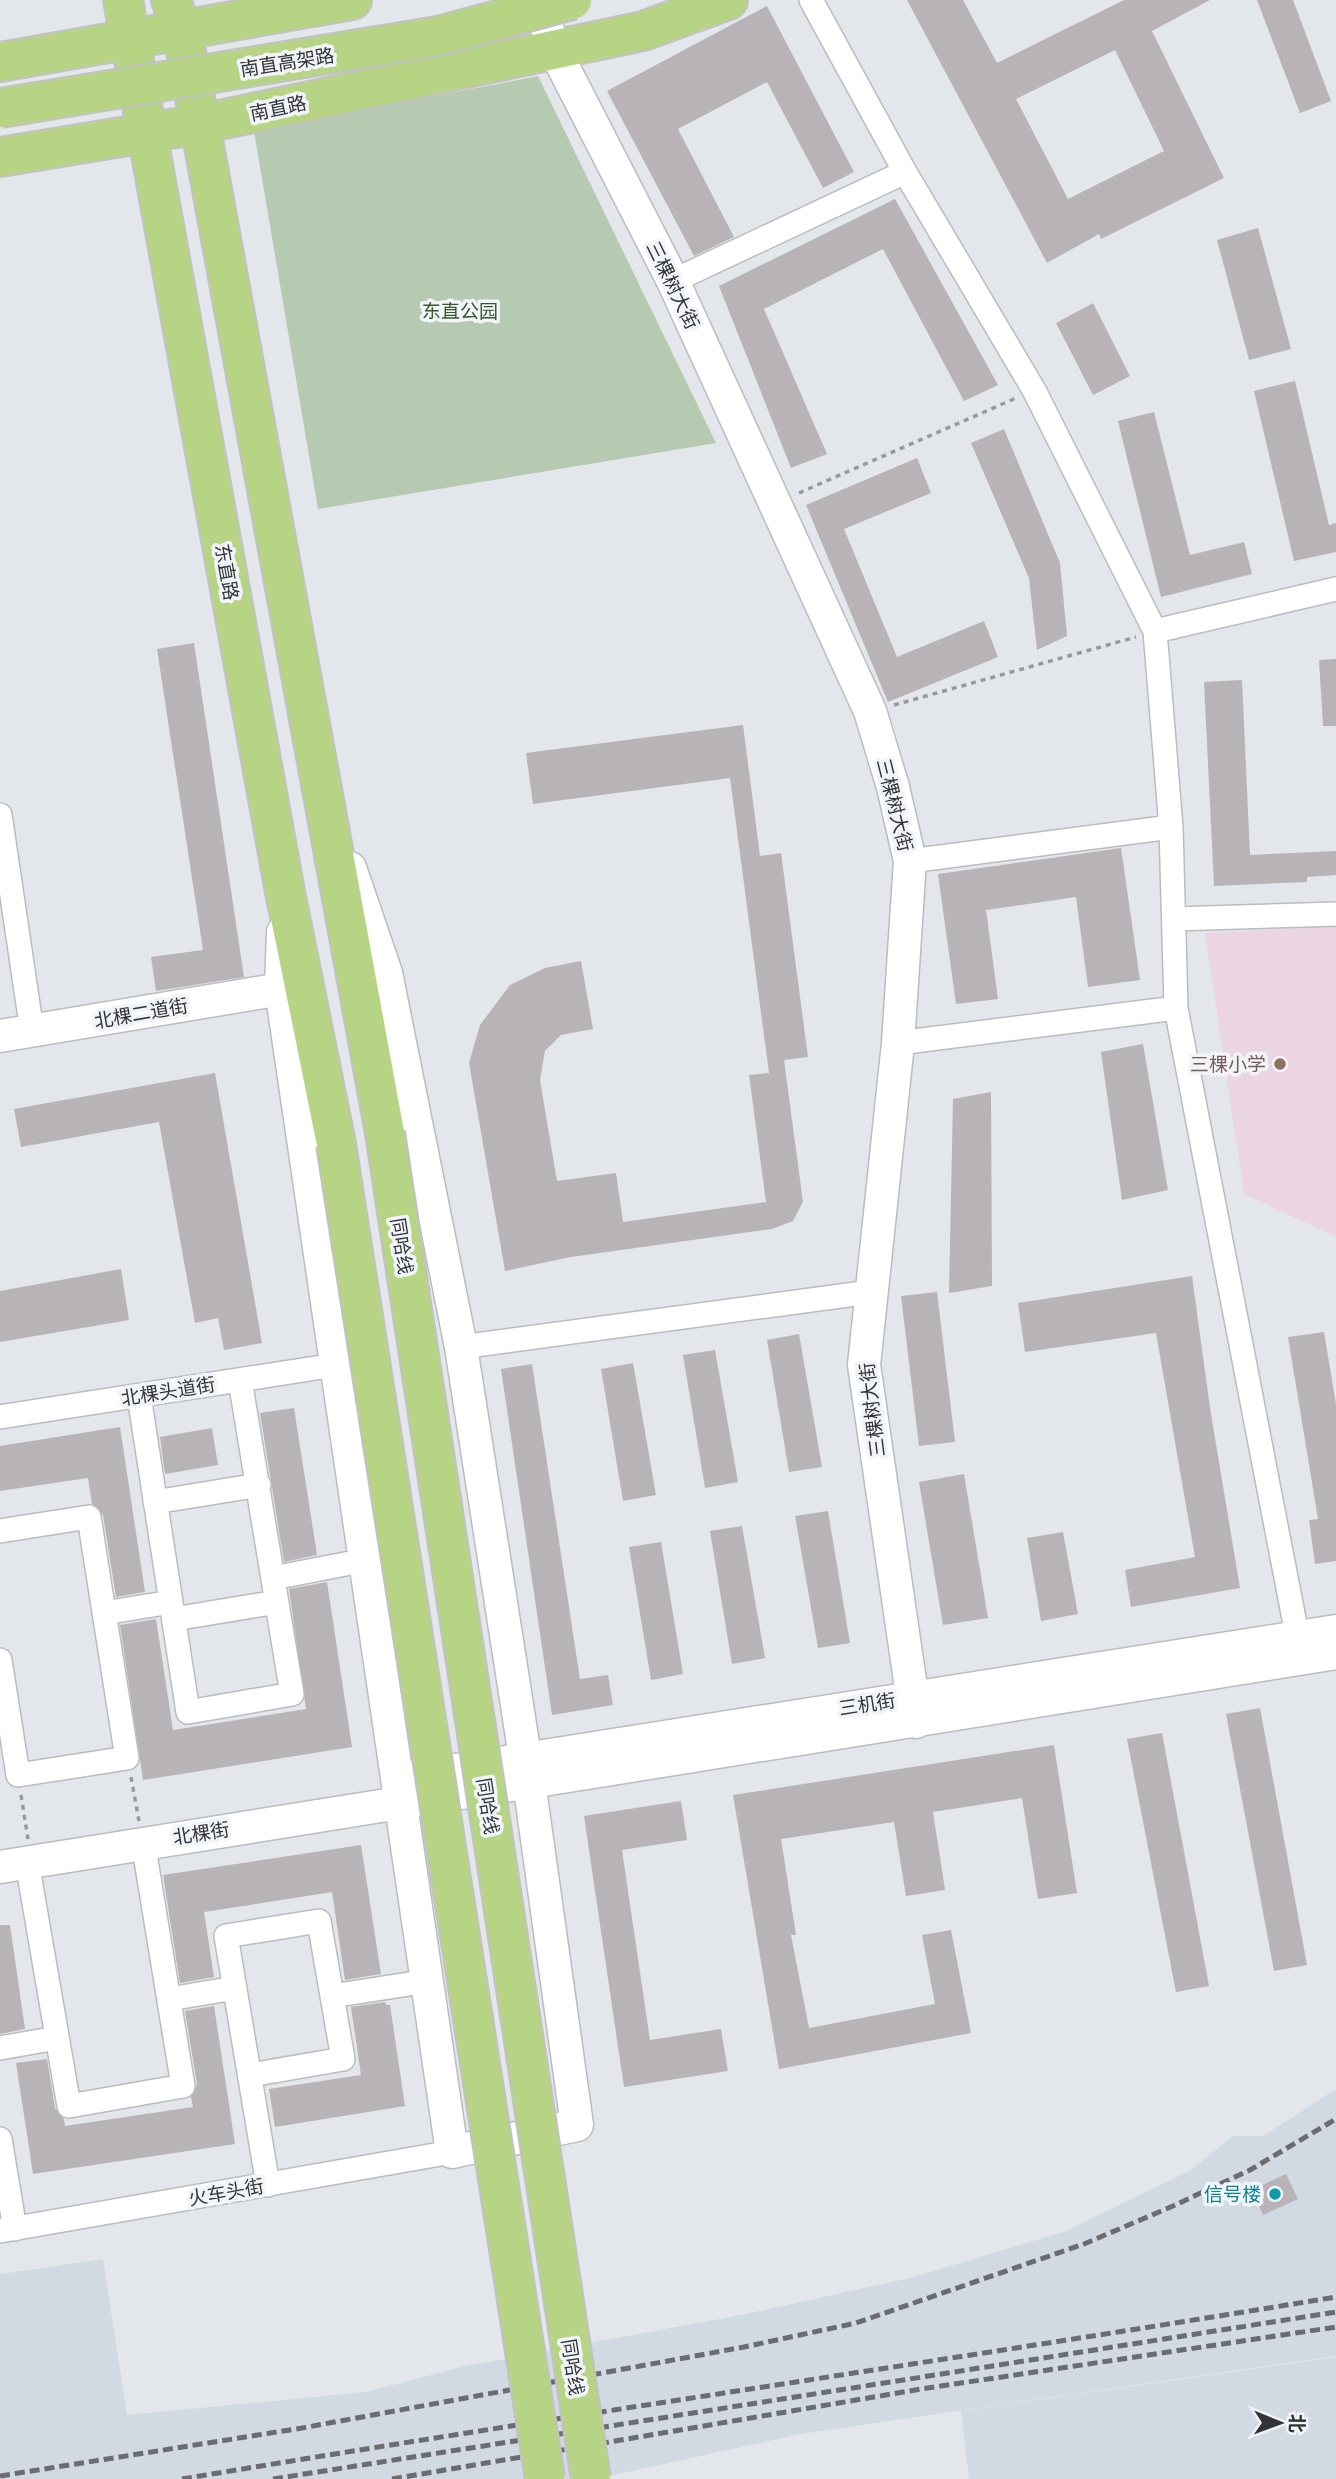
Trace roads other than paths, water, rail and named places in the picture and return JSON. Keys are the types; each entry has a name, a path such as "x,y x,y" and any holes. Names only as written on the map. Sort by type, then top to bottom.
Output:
{"highway":[{"name":"东直路","path":"123,0 285,892 336,1144 545,2479"},
{"path":"0,62 132,38 176,16 352,0"},
{"name":"南直高架路","path":"0,84 282,39 440,11 481,0"},
{"name":"南直高架路","path":"0,108 438,36 572,0"},
{"path":"554,49 643,31 727,0"},
{"path":"554,49 660,3"},
{"path":"176,16 200,124 326,801"},
{"name":"南直路","path":"0,157 200,124 554,49"},
{"name":"同哈线","path":"326,801 385,1133 590,2479"}],"main road":[{"name":"三棵树大街","path":"538,0 554,49 673,281 870,712 893,787 909,861 898,1043 864,1365 914,1710"},
{"path":"285,892 281,989 452,2152 577,2125 527,1770 461,1347 386,973 326,801"},
{"name":"北棵二道街","path":"0,1036 281,989"},
{"name":"三机街","path":"400,1790 1300,1647 1336,1630"},
{"name":"三机街","path":"1300,1647 1336,1653"},
{"name":"北棵街","path":"20,1863 143,1842 400,1790"}],"street":[{"path":"811,0 905,172 1034,390 1155,631 1171,827 1176,1008 1300,1647"},
{"path":"673,281 905,172"},
{"path":"1155,631 1336,589"},
{"path":"0,815 32,1031"},
{"path":"909,861 1171,827"},
{"path":"1174,919 1336,914"},
{"path":"898,1043 1176,1008"},
{"path":"461,1347 870,1292"},
{"name":"北棵头道街","path":"0,1417 335,1365"},
{"path":"139,1396 188,1712 292,1694 240,1380"},
{"path":"155,1502 259,1485"},
{"path":"0,1531 89,1517 127,1758 18,1775 0,1660"},
{"path":"274,1578 366,1560"},
{"path":"104,1613 277,1602"},
{"path":"20,1863 69,2106 183,2086 143,1842"},
{"path":"250,2075 343,2059 319,1921 226,1936 268,2185"},
{"path":"332,1996 428,1981"},
{"path":"169,2000 235,1988"},
{"path":"0,2048 57,2038"},
{"path":"0,2139 7,2230"},
{"name":"火车头街","path":"7,2230 452,2152"}],"railway":[{"path":"0,2476 302,2428 744,2347 856,2323 1084,2244 1250,2170 1336,2119"},
{"path":"182,2479 1336,2297"},
{"path":"273,2479 1336,2312"},
{"path":"392,2479 921,2389 1336,2327"}],"place":[{"name":"三棵小学","path":"1280,1064"},
{"name":"信号楼","path":"1275,2194"}],"park label":[{"name":"东直公园","path":"460,311"}]}
